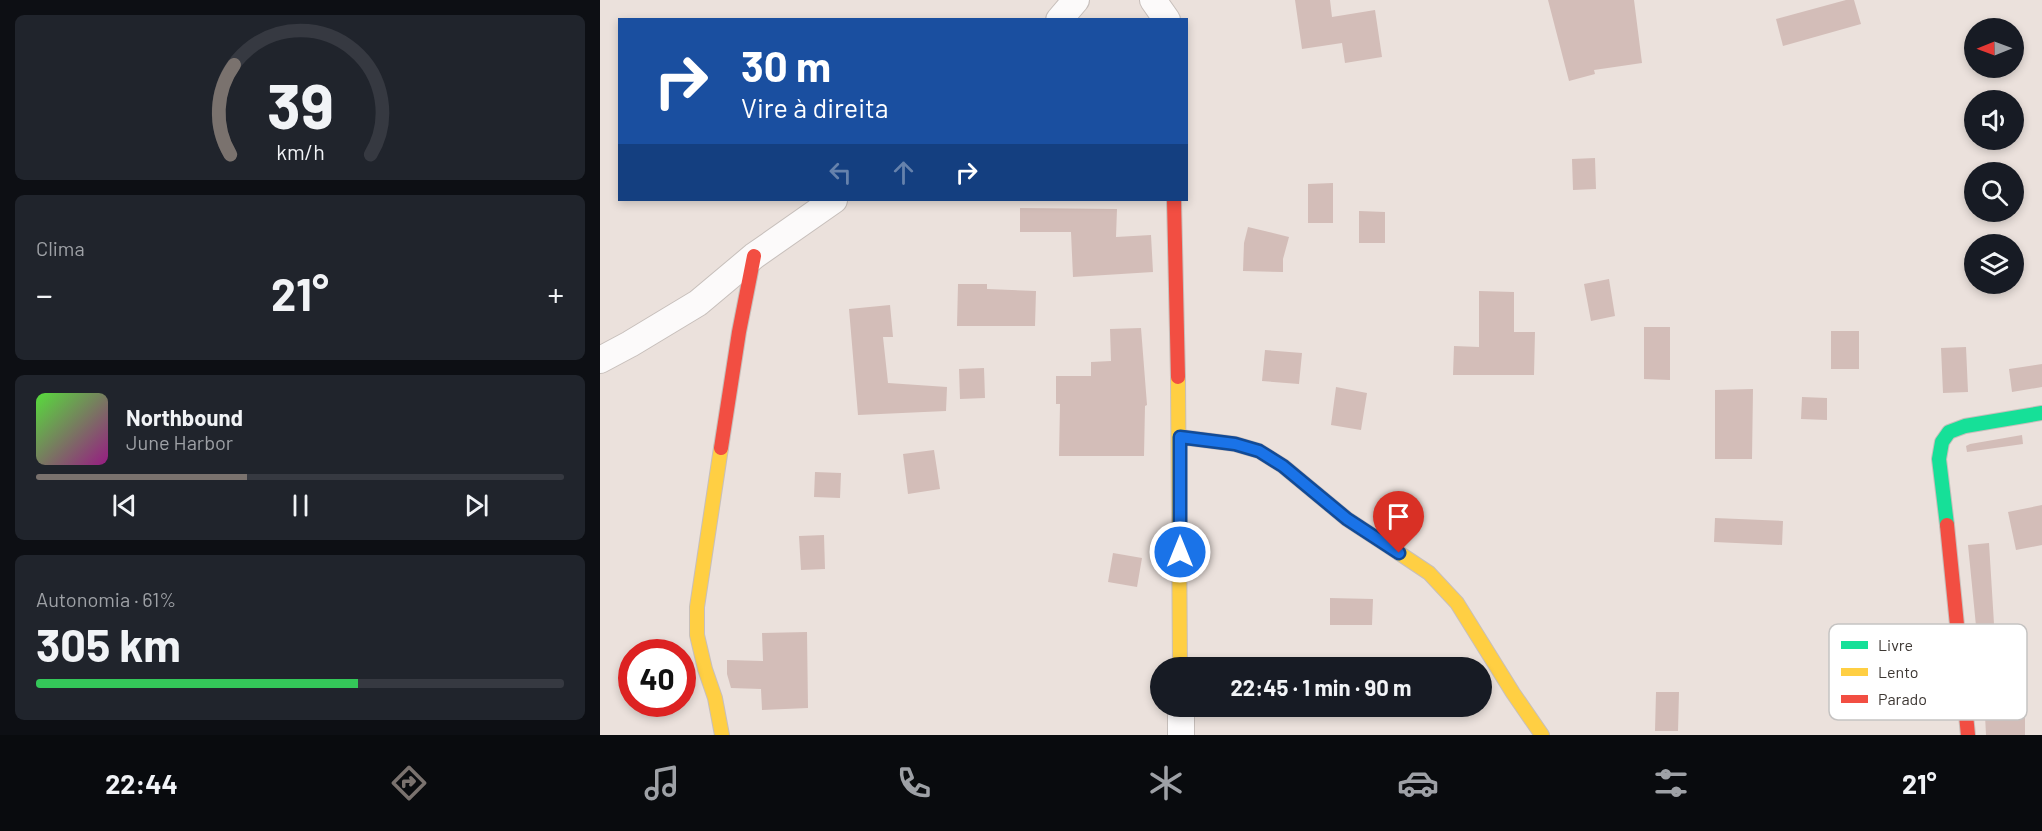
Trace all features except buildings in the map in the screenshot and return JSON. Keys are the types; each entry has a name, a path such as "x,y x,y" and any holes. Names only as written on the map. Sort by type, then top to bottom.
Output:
{"street":[{"path":"1061,18 1076,0"},
{"path":"1153,0 1167,18"},
{"path":"1169,18 1170,0"},
{"path":"600,360 698,303 754,256 833,201"},
{"path":"1174,201 1180,437 1180,657"},
{"path":"722,735 715,698 697,635 697,607 739,332 754,256"},
{"path":"1957,624 1939,459 1942,442 1949,432 1965,426 2042,413"},
{"path":"1180,437 1235,444 1259,451 1283,466 1347,519 1429,573 1457,603 1542,735"},
{"path":"1181,717 1181,735"},
{"path":"1967,720 1968,735"}],"traffic: fast":[{"path":"1947,525 1939,459 1942,442 1949,432 1965,426 2042,413"}],"traffic: slow":[{"path":"1178,377 1180,657"},
{"path":"721,448 697,607 697,635 715,698 722,735"},
{"path":"1399,553 1429,573 1457,603 1542,735"}],"traffic: jam":[{"path":"1174,201 1178,377"},
{"path":"721,448 739,332 754,256"},
{"path":"1180,437 1235,444 1259,451 1283,466 1347,519 1399,553"},
{"path":"1947,525 1957,624"},
{"path":"1966,720 1968,735"}],"route":[{"path":"1180,552 1180,437 1235,444 1259,451 1283,466 1347,519 1399,553"}]}
